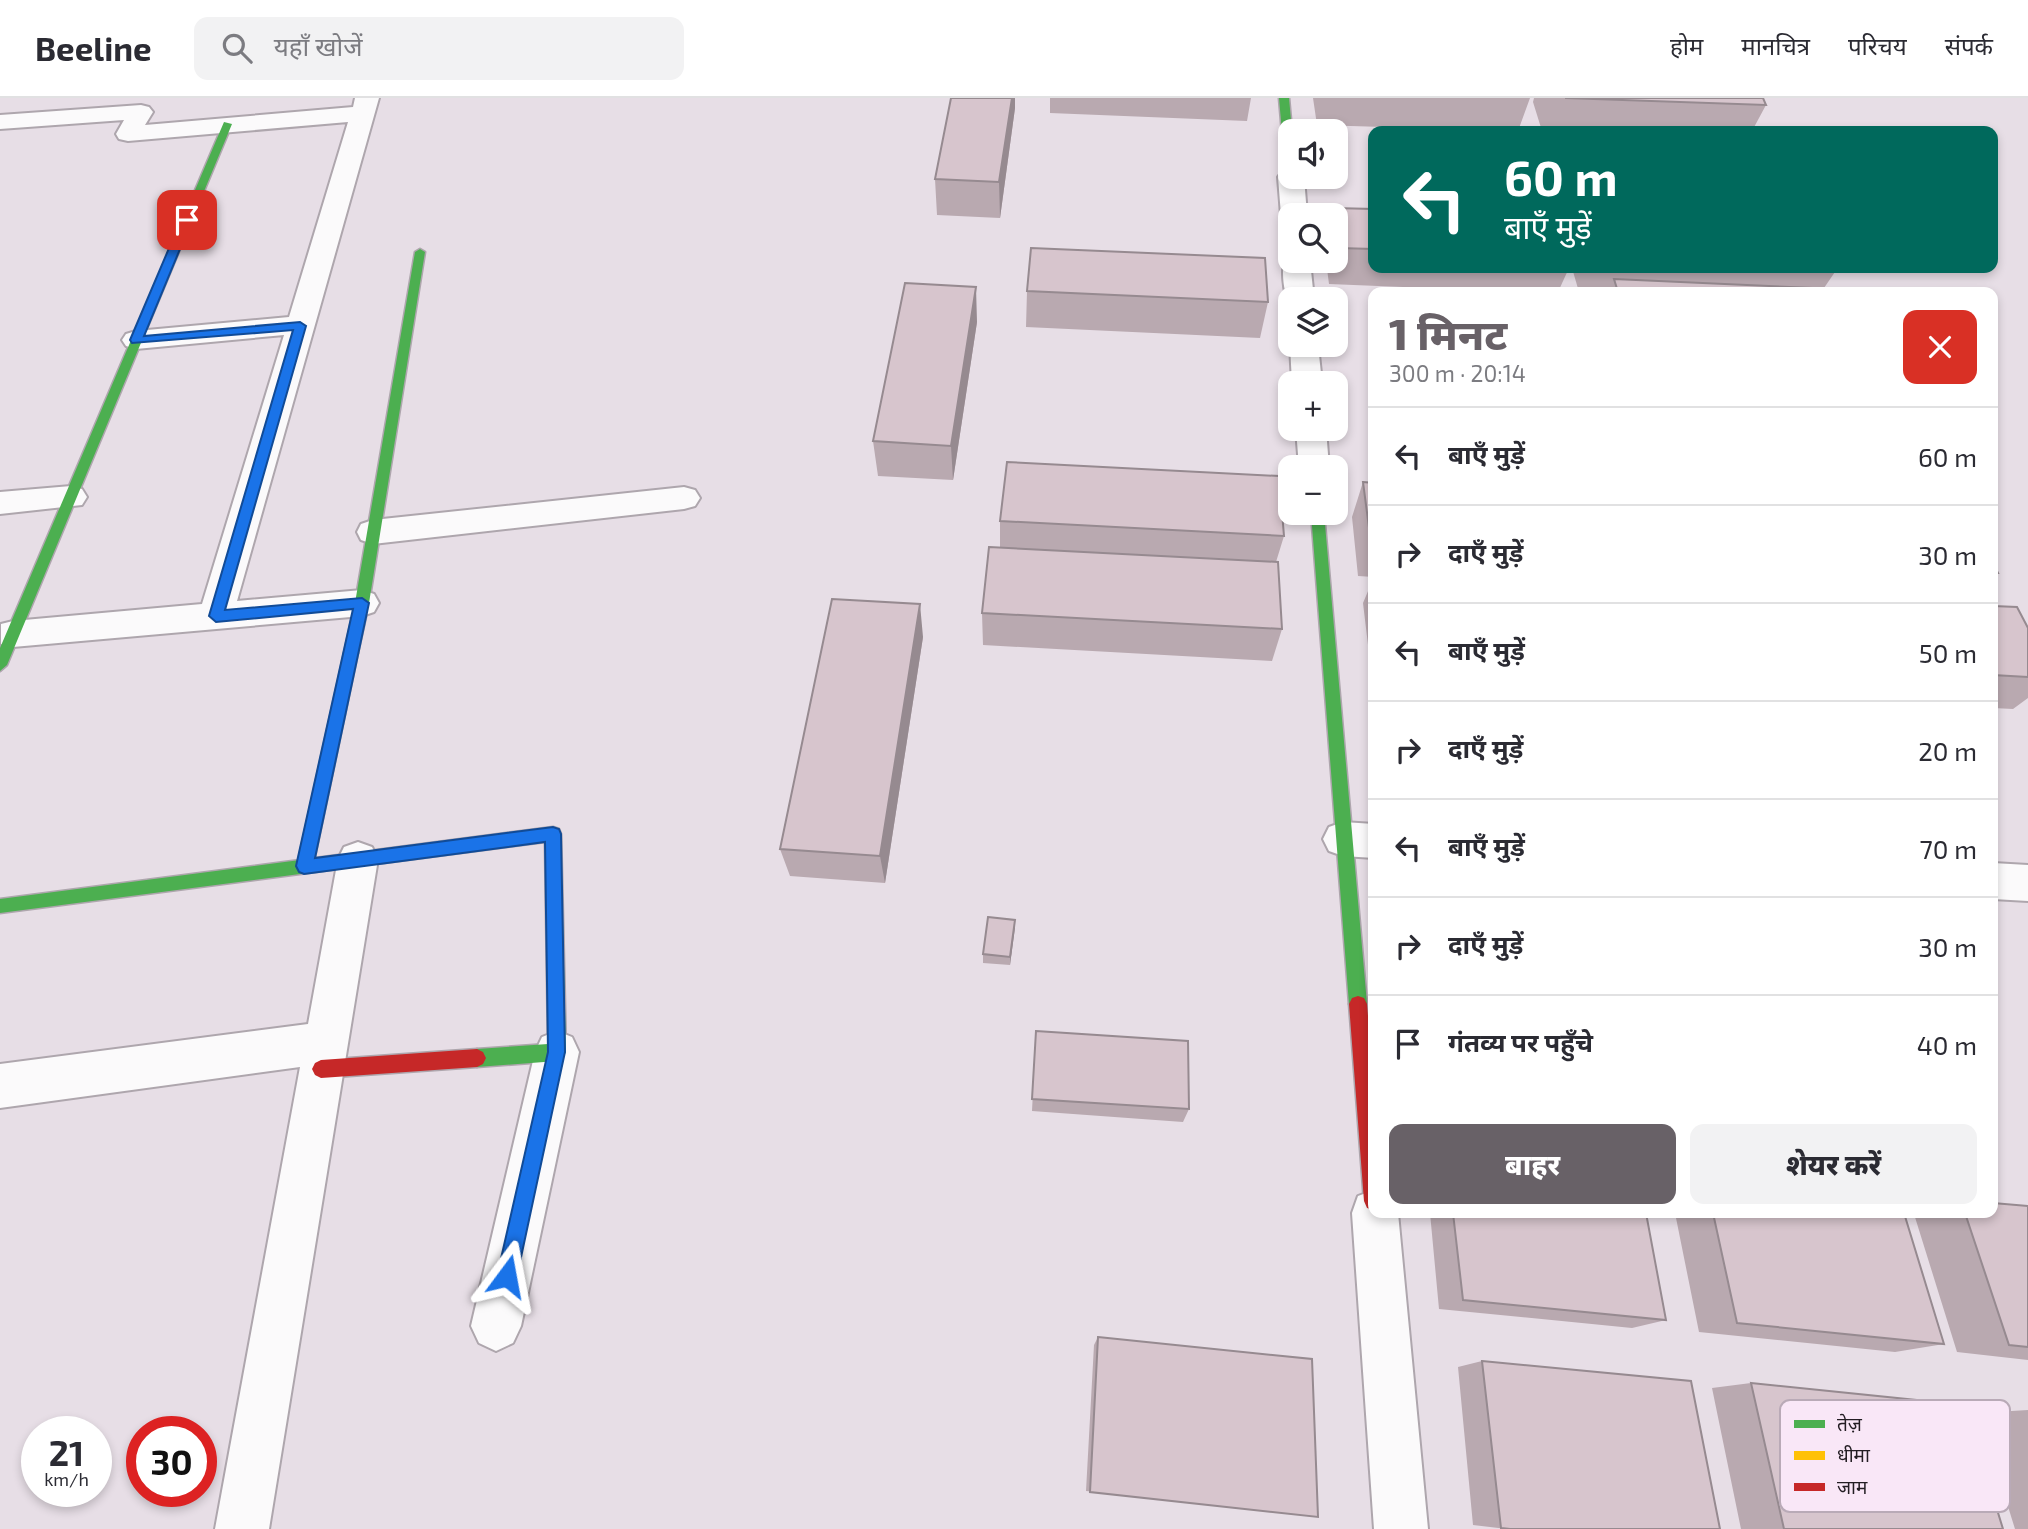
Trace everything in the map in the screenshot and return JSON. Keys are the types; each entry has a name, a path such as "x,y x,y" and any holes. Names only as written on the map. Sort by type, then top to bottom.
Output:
{"street":[{"path":"1284,98 1286,119"},
{"path":"144,105 128,134 365,105 216,616"},
{"path":"3,125 144,105"},
{"path":"0,665 227,124"},
{"path":"304,866 362,603 420,251"},
{"path":"136,340 300,326"},
{"path":"0,503 71,496"},
{"path":"373,532 684,498"},
{"path":"1319,525 1359,840 1368,1057"},
{"path":"13,634 362,603"},
{"path":"0,906 553,834 556,1052 496,1326"},
{"path":"242,1529 358,859"},
{"path":"1998,881 2028,883"},
{"path":"0,1086 323,1056 556,1052"},
{"path":"1375,1218 1401,1529"}],"building":[{"path":"951,98 1012,98 999,182 935,179"},
{"path":"1565,98 1763,98 1766,105"},
{"path":"1348,208 1368,209 1368,249 1348,248"},
{"path":"1031,248 1265,258 1268,302 1027,291"},
{"path":"1614,279 1791,287 1616,287"},
{"path":"905,283 976,287 951,446 873,441"},
{"path":"1007,462 1278,476 1278,525 1283,525 1284,536 1000,521"},
{"path":"1363,482 1368,482 1368,520"},
{"path":"989,547 1278,562 1282,629 982,613"},
{"path":"832,599 920,604 880,856 780,849"},
{"path":"1998,606 2017,607 2028,628 2028,677 1998,675"},
{"path":"988,917 1015,920 1010,957 983,954"},
{"path":"1036,1031 1188,1041 1189,1109 1032,1099"},
{"path":"1998,1203 2028,1206 2028,1347 2009,1345 1967,1218 1998,1218"},
{"path":"1454,1218 1647,1218 1666,1320 1463,1300"},
{"path":"1714,1218 1906,1218 1944,1344 1737,1323"},
{"path":"1098,1337 1312,1359 1318,1517 1090,1492"},
{"path":"1482,1361 1691,1381 1720,1529 1501,1528"},
{"path":"1751,1383 1916,1400 1780,1400 1780,1511"},
{"path":"1780,1512 1998,1512 2003,1529 1784,1529"}],"traffic: fast":[{"path":"1284,98 1286,119"},
{"path":"0,665 227,124"},
{"path":"351,653 362,603 420,252"},
{"path":"1318,525 1358,1004"},
{"path":"0,906 553,834 557,1052 477,1058"}],"traffic: slow":[{"path":"305,866 351,653"}],"traffic: jam":[{"path":"1358,1004 1368,1127"},
{"path":"321,1069 477,1058"}],"route":[{"path":"187,220 136,340 300,326 216,616 362,603 304,866 553,834 556,1052 507,1276"}]}
